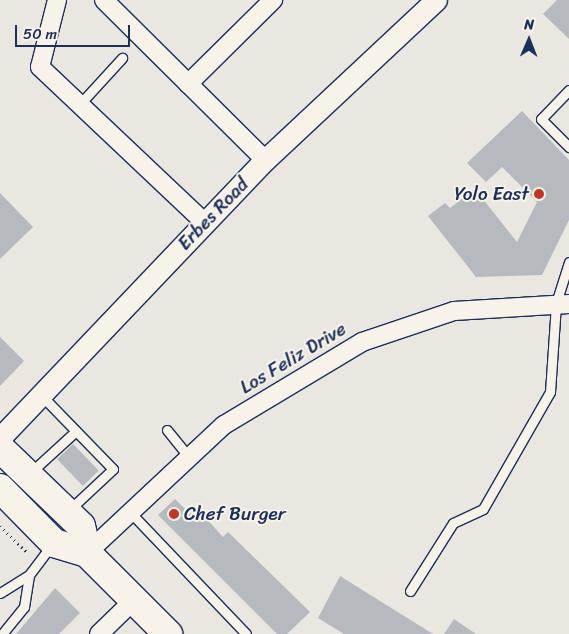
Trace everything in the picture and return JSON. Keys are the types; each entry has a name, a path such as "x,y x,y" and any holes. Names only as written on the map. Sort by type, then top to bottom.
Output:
{"main road":[{"path":"0,448 81,526 87,553"},
{"path":"0,488 54,543 87,553 168,634"}],"street":[{"path":"57,0 40,67 204,222"},
{"path":"104,0 265,160"},
{"path":"188,84 273,0"},
{"name":"Erbes Road","path":"0,438 265,160 436,0"},
{"name":"Los Feliz Drive","path":"87,553 187,455 272,393 396,327 454,311 563,303"},
{"path":"99,634 134,600"}],"lane":[{"path":"79,105 122,58"},
{"path":"569,90 541,119 569,147"},
{"path":"410,591 454,523 483,508 550,392 569,262"},
{"path":"41,395 114,471 67,512"},
{"path":"167,430 187,455"},
{"path":"28,475 76,431"},
{"path":"129,512 246,634"},
{"path":"0,592 29,575 54,543"},
{"path":"2,634 24,606 29,575"}],"path":[{"path":"0,526 28,553"}],"building":[{"path":"557,0 569,0 569,39 543,14"},
{"name":"Yolo East","path":"522,111 569,160 569,220 542,275 476,277 428,216 445,203 450,208 475,189 517,242 537,202 502,167 486,182 467,163"},
{"path":"0,193 33,227 0,259"},
{"path":"0,337 24,361 0,386"},
{"path":"73,444 99,471 83,486 57,459"},
{"path":"175,499 190,514 197,508 223,537 228,532 310,612 287,634 277,634 158,515"},
{"path":"340,576 433,634 344,634 318,618"},
{"path":"55,588 80,613 59,634 16,634"},
{"path":"454,619 476,634 444,634"}],"place":[{"name":"Yolo East","path":"539,194"},
{"name":"Chef Burger","path":"174,514"}]}
